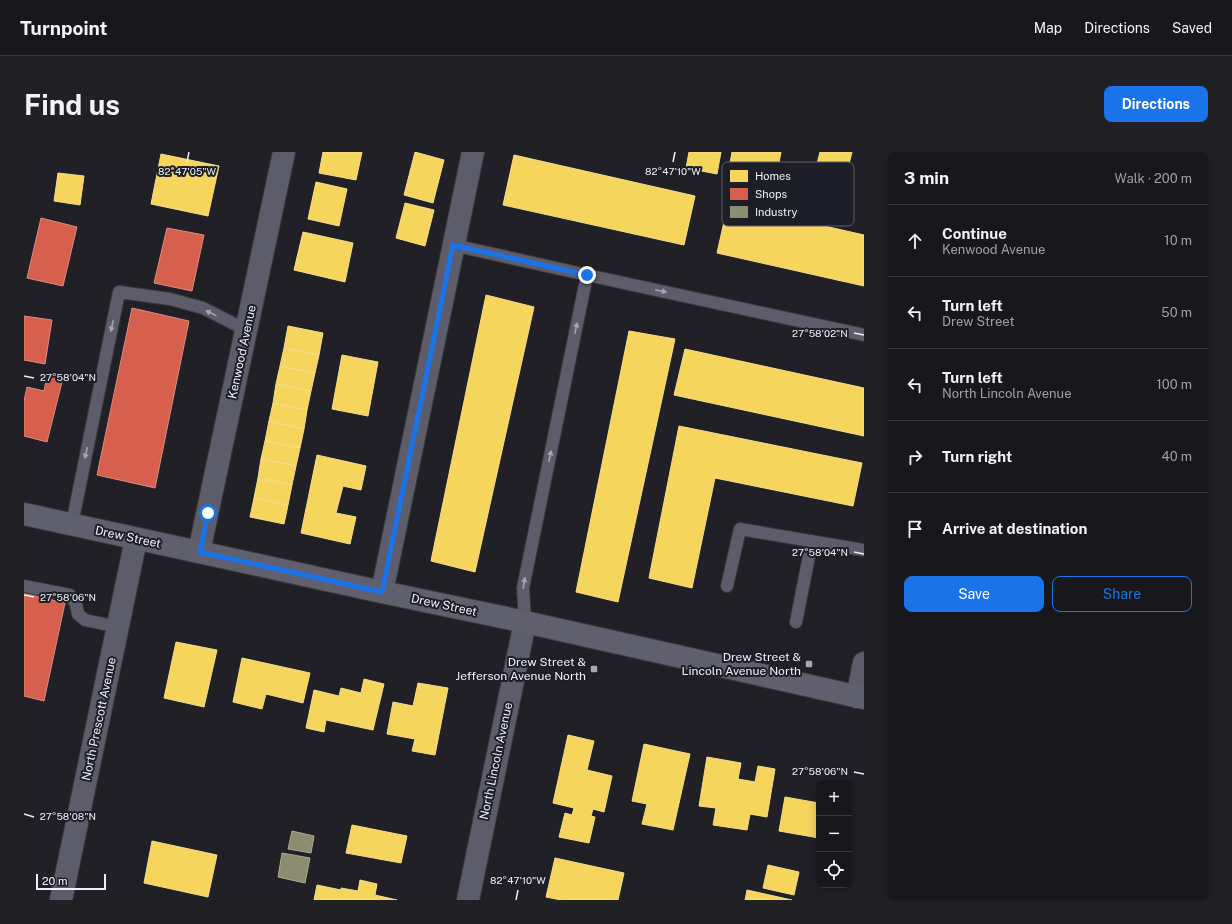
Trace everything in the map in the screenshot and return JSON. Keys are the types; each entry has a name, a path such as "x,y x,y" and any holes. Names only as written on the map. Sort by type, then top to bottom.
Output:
{"main road":[{"name":"Drew Street","path":"24,514 525,622 860,698"}],"street":[{"name":"Kenwood Avenue","path":"200,552 284,152"},
{"path":"382,592 473,152"},
{"name":"North Prescott Avenue","path":"61,900 136,539"},
{"name":"North Lincoln Avenue","path":"468,900 525,622"},
{"path":"860,698 864,663"}],"lane":[{"path":"453,245 864,335"},
{"path":"525,622 523,588 587,275"},
{"path":"72,524 119,292 170,299 203,308 246,330"},
{"path":"727,586 740,529 864,550"},
{"path":"796,622 812,541"},
{"path":"24,586 70,595 76,604 78,614 85,620 118,627"}],"building: Homes":[{"path":"323,152 362,152 356,180 319,173"},
{"path":"415,152 444,160 433,203 404,195"},
{"path":"689,152 721,152 717,174 686,168"},
{"path":"732,152 781,152 779,162 730,162"},
{"path":"820,152 852,152 850,162 818,162"},
{"path":"161,154 219,166 208,216 151,204"},
{"path":"514,155 695,196 684,245 503,205"},
{"path":"58,173 84,176 80,205 54,201"},
{"path":"316,182 347,189 339,226 308,219"},
{"path":"405,203 434,210 425,246 396,238"},
{"path":"723,226 825,226 864,235 864,286 717,253"},
{"path":"303,232 353,243 345,282 294,270"},
{"path":"486,295 534,307 475,572 431,561"},
{"path":"288,326 323,333 319,355 284,348"},
{"path":"629,331 675,339 618,602 576,592"},
{"path":"284,348 319,355 315,373 280,366"},
{"path":"685,349 864,388 864,436 674,395"},
{"path":"342,355 378,362 368,416 332,409"},
{"path":"280,366 315,373 311,391 276,384"},
{"path":"276,384 311,391 307,410 273,403"},
{"path":"273,403 307,410 304,429 269,421"},
{"path":"269,421 304,429 300,448 265,441"},
{"path":"679,426 862,463 853,506 715,478 692,588 649,578"},
{"path":"265,441 300,448 296,466 261,459"},
{"path":"317,455 366,466 361,490 343,486 336,513 356,517 350,544 301,533"},
{"path":"261,459 296,466 292,485 258,478"},
{"path":"258,478 292,485 288,505 254,498"},
{"path":"254,498 288,505 284,524 250,517"},
{"path":"176,642 217,650 204,707 164,698"},
{"path":"242,658 310,673 303,703 266,694 262,709 233,702"},
{"path":"364,679 384,684 373,730 326,720 324,732 306,728 314,690 339,696 341,688 361,693"},
{"path":"418,683 448,688 435,755 412,751 415,739 387,734 393,702 413,706"},
{"path":"568,735 594,741 587,770 612,776 604,812 593,809 591,816 595,817 589,843 559,837 565,813 572,815 574,808 553,803"},
{"path":"644,744 690,754 673,830 642,824 647,804 632,801"},
{"path":"707,757 741,763 738,779 755,782 758,766 775,769 767,817 750,814 747,830 713,825 716,808 699,806"},
{"path":"785,797 816,802 816,837 779,831"},
{"path":"352,825 407,836 401,863 346,853"},
{"path":"152,841 217,855 208,897 144,883"},
{"path":"555,858 624,873 618,900 561,900 546,897"},
{"path":"768,865 799,872 794,895 763,888"},
{"path":"360,880 377,884 375,895 397,900 314,900 317,885 341,890 341,888 358,891"},
{"path":"747,890 792,900 745,900"}],"building: Shops":[{"path":"41,218 77,227 63,286 27,278"},
{"path":"167,228 204,235 192,291 154,283"},
{"path":"132,308 189,321 155,488 97,475"},
{"path":"24,316 52,320 45,364 24,360"},
{"path":"47,375 63,378 47,442 24,436 24,401 27,387 44,391"},
{"path":"24,593 65,603 44,701 24,696"}],"building: Industry":[{"path":"292,831 314,836 311,853 288,849"},
{"path":"282,853 310,858 305,883 278,877"}],"place":[{"name":"Drew Street & Lincoln Avenue North","path":"809,664"},
{"name":"Drew Street & Jefferson Avenue North","path":"594,669"}],"route":[{"path":"208,513 200,552 382,592 453,245 587,275"}]}
